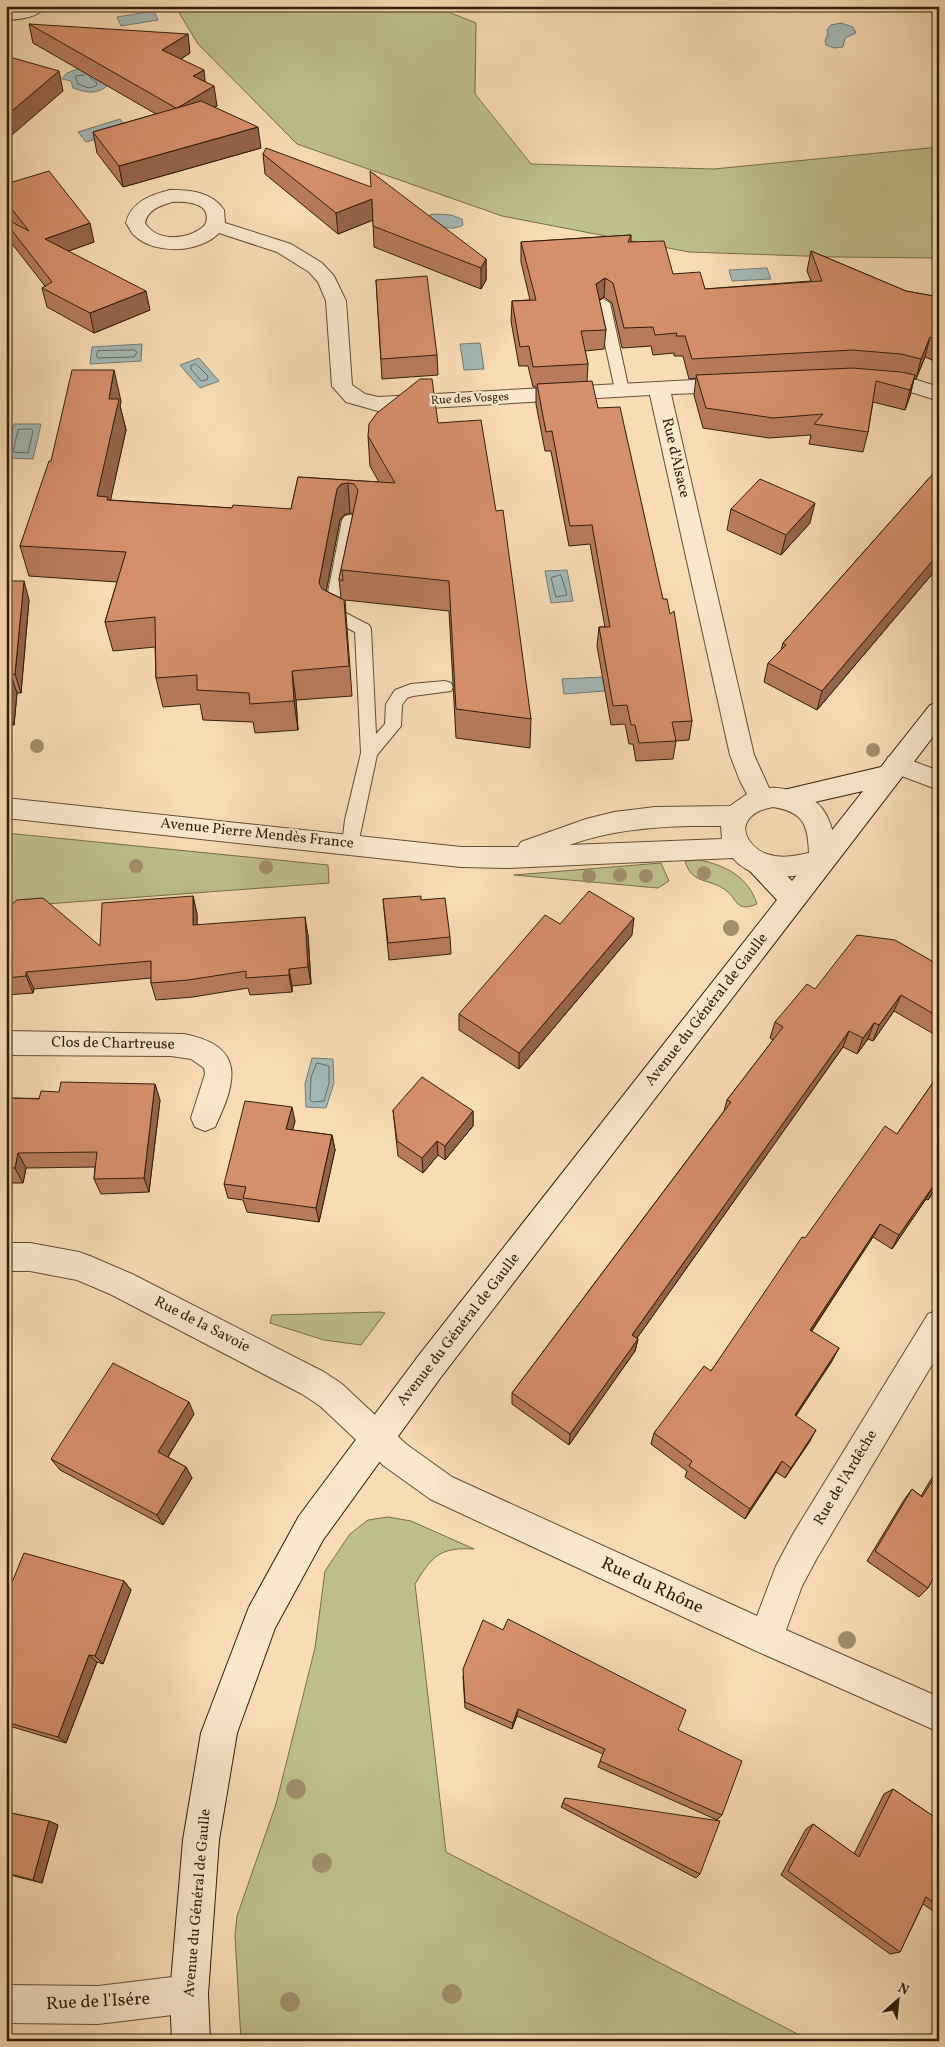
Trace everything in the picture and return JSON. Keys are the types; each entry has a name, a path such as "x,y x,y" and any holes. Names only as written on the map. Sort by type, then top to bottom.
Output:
{"street":[{"path":"6,15 24,14 39,6"},
{"name":"Rue des Vosges","path":"215,226 246,234 289,252 318,269 327,279 335,296 342,386 352,397 378,404 659,388"},
{"path":"856,379 896,383 939,394"},
{"path":"659,388 748,384"},
{"name":"Rue d'Alsace","path":"659,388 742,755 752,781 773,799"},
{"name":"Avenue du Général de Gaulle","path":"191,2041 189,1994 201,1840 219,1733 261,1618 311,1528 430,1366 939,711"},
{"path":"792,899 748,855 732,832 736,816 751,802 773,799 893,770 939,781"},
{"path":"748,855 777,867 822,860 822,834 818,822 810,812 798,804 773,799"},
{"name":"Avenue Pierre Mendès France","path":"6,808 461,857 748,855"},
{"name":"Avenue Pierre Mendès France","path":"507,858 579,831 623,820 736,816"},
{"name":"Clos de Chartreuse","path":"6,1043 172,1044 203,1050 217,1063 219,1074 205,1118"},
{"name":"Rue de la Savoie","path":"6,1257 30,1257 79,1266 121,1284 314,1382 377,1438"},
{"name":"Rue de l'Ardêche","path":"766,1638 788,1578 805,1546 939,1324"},
{"name":"Rue du Rhône","path":"377,1438 395,1455 441,1488 766,1638 939,1715"},
{"name":"Rue de l'Isére","path":"6,2004 60,2006 152,2001 189,1994"}],"lane":[{"path":"602,303 622,390"},
{"path":"350,520 332,613 363,628 369,754 354,820 351,844"},
{"path":"369,754 393,726 394,704 401,694 411,690 445,687"}],"green space":[{"path":"175,6 433,6 476,23 475,94 531,164 714,169 939,147 939,258 834,257 689,252 502,216 297,144 198,44"},
{"path":"6,833 328,865 329,883 6,907"},
{"path":"700,860 728,869 735,874 748,887 757,904 747,907 741,906 722,887 697,878 688,869 685,861"},
{"path":"661,863 669,881 658,888 514,875"},
{"path":"385,1313 361,1345 324,1340 270,1323 272,1315"},
{"path":"388,1517 411,1521 474,1549 453,1550 438,1555 427,1566 415,1584 446,1852 811,2041 241,2041 235,1936 237,1916 276,1804 315,1648 325,1571 350,1534 368,1520"}],"water":[{"path":"154,11 158,20 121,26 117,17"},
{"path":"841,23 853,27 856,33 845,38 843,47 834,48 826,45 827,30 831,25"},
{"path":"80,68 109,84 101,90 88,92 73,88 71,81 62,79 67,73"},
{"path":"120,119 128,130 86,142 78,132"},
{"path":"434,214 451,215 462,219 463,225 447,228 423,217"},
{"path":"767,268 771,279 732,281 729,270"},
{"path":"480,343 484,369 464,370 460,344"},
{"path":"142,344 141,361 90,364 92,347"},
{"path":"199,358 219,381 200,388 180,365"},
{"path":"14,424 41,424 33,459 6,458"},
{"path":"567,570 573,601 551,603 545,571"},
{"path":"603,677 606,691 564,694 562,679"},
{"path":"312,1058 333,1059 334,1083 326,1108 306,1107 305,1084"}],"building":[{"path":"29,24 188,34 162,50 204,70 193,76 214,86 176,108"},
{"path":"6,56 59,71 6,116"},
{"path":"201,101 258,127 119,166 93,132"},
{"path":"266,148 371,187 370,171 486,259 481,268 373,226 372,199 336,213 263,154"},
{"path":"49,171 90,223 45,239 146,291 90,313 42,288 52,282 6,223 6,219 29,231 6,202 6,184"},
{"path":"631,235 628,242 664,241 673,274 700,272 705,289 822,281 811,251 906,291 939,297 939,341 930,337 921,359 901,354 852,350 692,359 685,336 676,336 677,333 655,335 653,327 624,328 613,283 605,278 596,284 606,330 581,331 588,364 533,367 529,346 520,347 512,301 536,300 521,242"},
{"path":"427,276 437,355 381,359 376,280"},
{"path":"853,368 915,375 910,390 876,381 868,432 814,424 823,414 773,418 706,408 696,375"},
{"path":"72,370 114,370 109,399 119,399 97,496 108,497 107,500 232,508 233,505 291,509 298,477 395,483 368,436 369,424 377,413 420,379 432,379 438,423 481,420 496,511 503,510 531,719 456,709 449,581 342,570 343,581 339,579 358,490 354,484 348,483 341,484 337,489 319,583 322,589 344,600 349,666 292,671 294,701 250,704 249,693 197,690 197,675 156,678 155,617 105,622 126,552 20,546 49,461 51,461"},
{"path":"592,381 598,408 620,407 663,599 667,599 670,614 674,611 692,721 672,722 676,741 639,743 635,725 631,725 627,705 613,706 599,627 610,627 592,525 570,526 552,431 546,432 537,384"},
{"path":"939,467 939,553 822,691 768,663 786,645 783,643"},
{"path":"760,479 815,503 786,535 731,509"},
{"path":"6,581 24,581 15,674 11,675 8,707 6,707"},
{"path":"589,891 634,918 519,1053 459,1014 545,915 560,924"},
{"path":"193,896 193,925 305,917 308,967 289,969 289,975 246,978 246,971 188,980 151,983 151,961 26,972 26,976 6,978 6,909 17,900 43,898 100,946 102,903"},
{"path":"421,896 421,900 445,898 450,937 388,943 383,899"},
{"path":"857,935 895,940 939,965 939,1017 901,995 879,1025 874,1023 863,1038 849,1031 632,1335 638,1339 570,1434 512,1393 731,1102 727,1100 783,1027 775,1022 807,984 815,989"},
{"path":"939,1074 939,1181 936,1186 934,1185 899,1235 880,1224 810,1330 839,1348 795,1415 816,1430 791,1468 782,1461 750,1509 689,1466 692,1461 654,1433 704,1366 711,1371 802,1237 805,1238 885,1126 897,1134"},
{"path":"422,1077 473,1111 445,1146 437,1141 422,1158 397,1141 393,1110"},
{"path":"61,1082 155,1084 144,1178 94,1179 97,1152 18,1153 15,1168 6,1168 6,1098 39,1099 41,1091 59,1092"},
{"path":"245,1101 292,1107 286,1129 332,1135 316,1208 243,1198 246,1187 224,1184"},
{"path":"113,1363 189,1402 158,1452 186,1467 157,1515 51,1459"},
{"path":"939,1470 939,1568 928,1588 875,1551 912,1489 922,1497"},
{"path":"24,1553 124,1581 95,1656 89,1655 58,1737 6,1722 6,1597"},
{"path":"508,1619 686,1710 678,1730 742,1761 722,1815 600,1761 605,1749 518,1709 513,1723 465,1702 463,1669 483,1620 503,1630"},
{"path":"893,1789 939,1820 939,1906 926,1897 900,1952 788,1871 813,1824 859,1857"},
{"path":"565,1798 720,1821 700,1874 563,1803"},
{"path":"6,1812 49,1821 33,1880 6,1873"}]}
